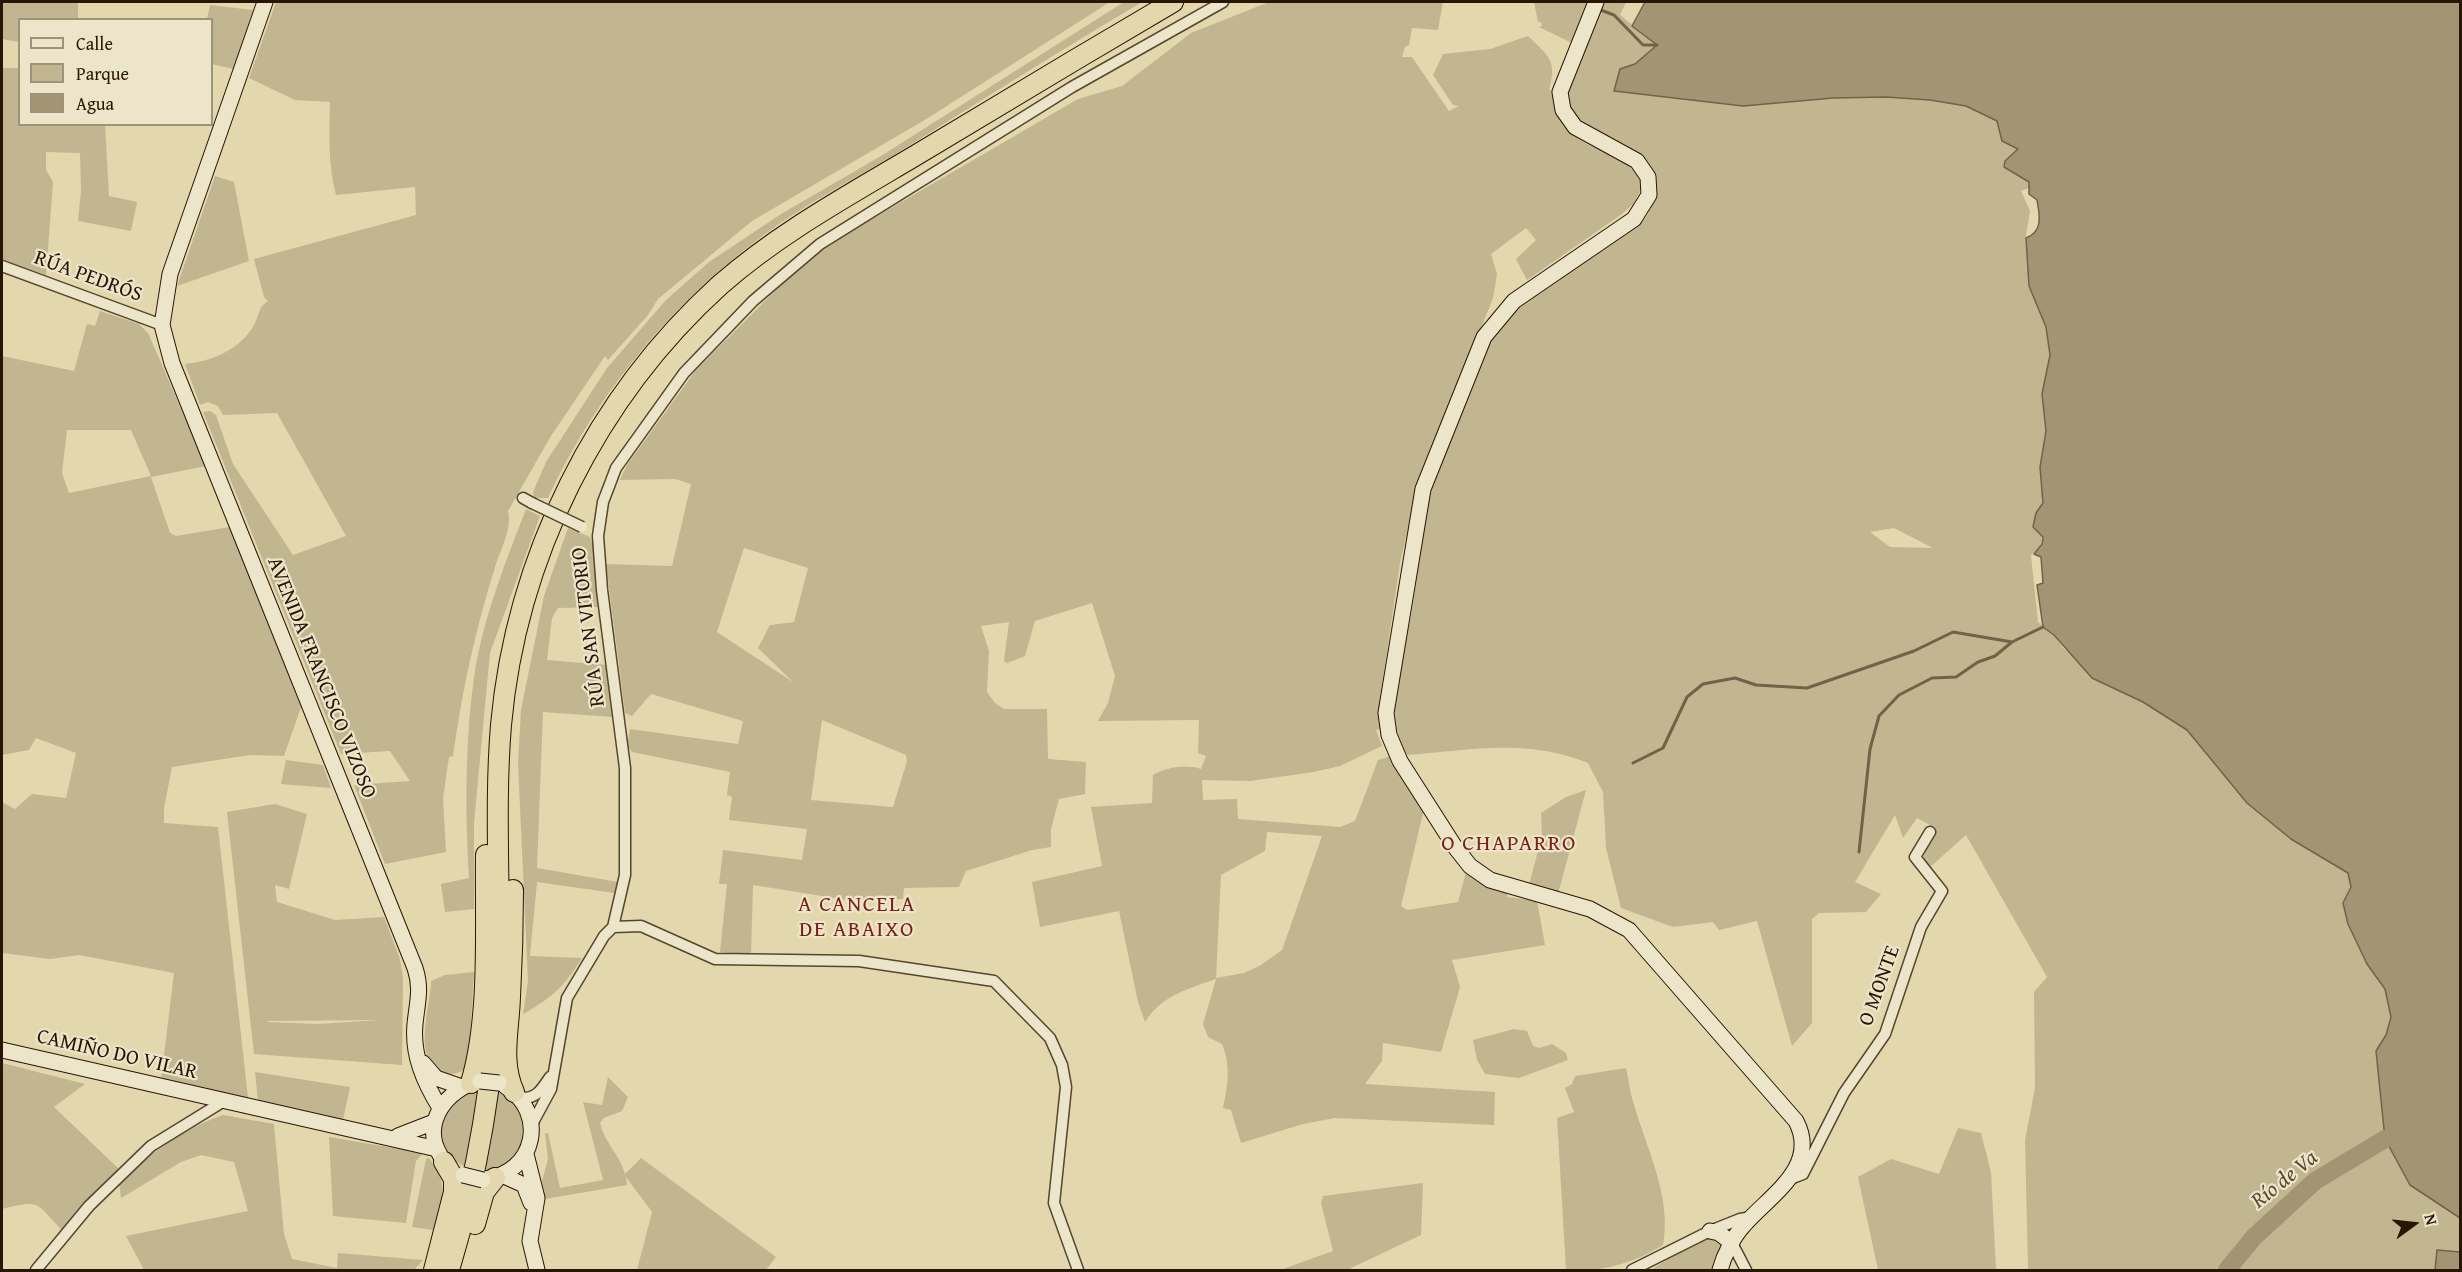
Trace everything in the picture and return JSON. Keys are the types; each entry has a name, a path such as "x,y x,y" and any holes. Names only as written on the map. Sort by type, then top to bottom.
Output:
{"highway":[{"path":"449,1270 477,1153 494,1036 498,982 500,756 505,694 517,630 534,572 571,482 615,406 658,349 724,282 817,214 1173,2"},
{"path":"511,1091 505,1061 513,939 508,747 511,709 534,572"},
{"path":"471,1084 477,1061 482,1007 487,818 494,711 505,694"},
{"path":"434,1270 454,1192 454,1179 441,1155"},
{"path":"463,1270 484,1192 494,1178"}],"street":[{"path":"162,325 170,274 265,2"},
{"name":"RÚA SAN VITORIO","path":"531,1126 551,1089 567,998 604,936 613,927 625,875 626,768 602,590 598,536 603,502 616,468 684,373 753,301 820,244 1072,87 1223,2"},
{"path":"1596,2 1560,92 1561,101 1566,117 1581,131 1638,161 1648,177 1649,195 1640,211 1628,224 1514,301 1491,326 1481,342 1423,489 1387,703 1389,735 1408,774 1455,847 1470,866 1490,880 1590,909 1629,930 1792,1116 1801,1135 1801,1155 1790,1179 1752,1217 1732,1243 1720,1270"},
{"name":"RÚA PEDRÓS","path":"2,267 162,325"},
{"name":"AVENIDA FRANCISCO VIZOSO","path":"162,325 165,342 180,383 415,968 420,988 415,1024 416,1050 420,1071 437,1115"},
{"path":"528,501 598,536"},
{"name":"O MONTE","path":"1820,1136 1844,1093 1885,1034 1921,927 1942,891 1915,857 1930,832"},
{"path":"613,927 633,924 647,928 715,959 859,961 994,981 1050,1038 1062,1065 1066,1088 1054,1203 1078,1270"},
{"name":"CAMIÑO DO VILAR","path":"2,1050 380,1136 420,1143 441,1155"},
{"path":"416,1050 426,1068 436,1078 511,1091 531,1099 538,1094 552,1074"},
{"path":"380,1136 408,1134 437,1115 446,1099 471,1084"},
{"path":"511,1091 531,1126 526,1154 537,1198 531,1249 537,1270"},
{"name":"CAMIÑO DO VILAR","path":"36,1270 89,1206 151,1146 224,1101"},
{"path":"437,1115 441,1155 463,1175 520,1182 528,1192 534,1218"},
{"path":"1790,1179 1803,1174 1820,1136 1801,1135"},
{"path":"494,1178 514,1169 526,1154"},
{"path":"1632,1270 1710,1231 1740,1218 1752,1217"},
{"path":"1710,1231 1719,1233 1732,1243 1746,1270"}],"green space":[{"path":"2,2 78,2 78,18 18,18 18,42 2,39"},
{"path":"276,2 1110,2 928,118 752,221 658,299 648,315 608,360 605,356 551,436 508,511 508,531 482,611 465,683 453,756 449,757 443,798 446,852 385,864 354,785 410,781 390,751 341,754 203,412 210,411 216,415 233,464 293,555 346,536 277,413 223,415 218,406 208,402 200,405 185,364 215,357 233,348 254,325 260,309 268,301 264,297 254,259 416,215 415,187 336,195 330,160 330,102 295,100 249,78"},
{"path":"1124,2 1142,2 810,204 742,251 675,312 645,346 617,381 592,419 568,458 548,498 534,498 533,492 546,462 607,368 666,300 709,262 781,214 881,156"},
{"path":"1269,2 1443,2 1438,30 1412,28 1409,45 1405,47 1402,57 1412,57 1449,111 1459,106 1453,105 1433,75 1443,54 1490,49 1528,36 1546,54 1552,65 1549,90 1557,91 1559,113 1567,128 1578,139 1622,161 1634,171 1643,186 1633,204 1622,214 1527,280 1516,259 1536,240 1526,228 1491,254 1497,274 1493,298 1417,489 1400,563 1379,705 1382,728 1376,730 1382,746 1340,766 1314,772 1250,781 1202,780 1203,800 1237,799 1238,819 1340,827 1355,821 1378,760 1391,756 1424,809 1401,906 1407,910 1458,902 1466,872 1507,891 1507,897 1537,901 1545,945 1452,960 1460,987 1441,1052 1383,1043 1382,1061 1365,1084 1495,1092 1494,1125 1335,1118 1303,1124 1241,1143 1231,1110 1223,1108 1228,1076 1225,1052 1222,1044 1208,1037 1203,1024 1216,979 1176,994 1159,1005 1145,1022 1138,1002 1119,911 1040,927 1032,882 1102,866 1091,807 1152,803 1153,775 1177,767 1201,769 1206,756 1198,753 1199,720 1098,721 1108,703 1115,676 1092,603 1035,621 1025,656 1007,663 1004,661 1009,622 981,626 989,651 987,692 995,703 1004,709 1047,709 1048,759 1086,762 1085,794 1059,799 1051,829 1051,847 1032,850 966,871 959,887 904,888 903,899 847,900 753,885 751,955 720,952 727,884 719,884 723,850 802,860 807,829 729,820 732,797 727,795 730,772 632,752 627,745 630,729 738,744 743,721 651,694 632,716 625,713 606,564 672,566 691,484 675,479 620,480 627,465 696,370 812,254 1078,99 1122,86 1191,33","holes":["744,548 808,568 794,622 770,625 758,648 793,682 717,632","822,720 906,755 907,761 893,807 811,800","1267,832 1322,836 1282,950 1261,965 1244,973 1216,978 1221,875 1265,851"]},
{"path":"1534,2 1591,2 1572,43 1539,27 1542,26 1541,22 1538,22"},
{"path":"1601,2 1626,2 1620,15 1632,25 1645,2 1966,106 1997,121 2002,141 2018,149 2005,161 2004,167 2029,182 2031,187 2021,191 2030,211 2026,235 2029,286 2046,327 2050,355 2042,394 2046,431 2040,467 2043,504 2036,513 2042,536 2040,546 2031,555 2038,622 2054,635 2064,649 2187,730 2247,803 2348,873 2351,886 2343,903 2367,964 2385,989 2391,1017 2386,1035 2376,1051 2385,1139 2410,1185 2460,1218 2460,1270 2028,1270 2025,1140 2035,1088 2034,992 2047,977 1966,835 1929,868 1923,859 1934,827 1917,818 1903,838 1895,815 1855,882 1881,894 1866,912 1819,913 1812,919 1812,1023 1792,1046 1757,921 1719,930 1713,922 1673,927 1621,908 1606,848 1603,792 1588,763 1543,750 1521,748 1407,755 1399,738 1395,702 1400,664 1412,610 1426,512 1440,461 1479,362 1493,335 1509,315 1555,279 1641,222 1647,216 1656,191 1653,172 1642,158 1587,125 1573,112 1567,95 1575,62","holes":["1894,528 1933,548 1890,547 1870,532"]},
{"path":"210,5 253,10 233,69 213,64 213,18 207,18"},
{"path":"2,68 18,68 18,126 105,126 109,196 137,202 131,231 78,221 81,191 80,153 46,152 46,170 53,182 46,275 2,260"},
{"path":"215,176 234,182 249,261 177,286"},
{"path":"100,311 139,324 148,333 206,466 151,477 170,533 176,536 230,527 301,707 284,756 250,755 172,767 164,808 164,823 218,827 248,1098 161,1080 174,973 79,955 50,959 2,953 2,802 15,809 32,794 66,798 76,753 36,738 29,750 2,755 2,356 74,371 87,324 95,326","holes":["67,430 131,430 151,476 69,493 62,473"]},
{"path":"526,509 540,516 490,653 474,823 474,909 445,912 441,884 469,878 468,747 479,650 496,589"},
{"path":"568,528 590,537 594,549 600,607 558,608 552,618 547,660 608,665 613,717 543,712 537,868 618,882 614,893 537,882 530,956 582,958 557,990 523,1014 528,981 518,763 521,710 544,596"},
{"path":"286,760 323,765 331,788 281,784"},
{"path":"1586,790 1558,894 1529,885 1542,836 1541,813 1566,797"},
{"path":"275,804 307,814 289,889 275,885 277,902 335,920 384,917 400,959 403,979 402,1065 254,1054 227,812","holes":["380,1020 318,1024 267,1022"]},
{"path":"474,972 469,1056 465,1069 449,1074 433,1066 425,1045 431,981 445,975"},
{"path":"1514,1029 1527,1031 1533,1046 1539,1048 1552,1044 1566,1053 1568,1060 1519,1078 1485,1074 1477,1060 1473,1040"},
{"path":"2,1063 85,1084 54,1107 119,1169 63,1231 42,1209 32,1204 2,1209"},
{"path":"1626,1068 1633,1100 1661,1192 1665,1227 1663,1245 1640,1257 1617,1265 1592,1270 1566,1270 1557,1118 1574,1112 1565,1088 1572,1084 1575,1076"},
{"path":"255,1072 350,1087 343,1120 258,1101"},
{"path":"608,1077 628,1097 622,1111 604,1118 600,1123 625,1174 641,1158 776,1257 766,1270 637,1270 652,1212 626,1177 627,1185 545,1199 542,1181 548,1159 545,1133 548,1133 560,1188 603,1180 583,1102 602,1105"},
{"path":"479,1088 465,1167 449,1157 439,1128 453,1098"},
{"path":"497,1091 510,1099 518,1110 522,1124 522,1138 518,1151 510,1162 498,1169 483,1171"},
{"path":"223,1115 274,1124 284,1234 292,1259 337,1268 338,1253 423,1260 414,1270 144,1270 126,1236 248,1211 234,1162 201,1155 181,1162 121,1198 119,1182 143,1161 194,1127"},
{"path":"1958,1128 1981,1133 1991,1172 1996,1269 1878,1270 1858,1177 1891,1159 1939,1174"},
{"path":"329,1137 423,1153 416,1161 406,1223 333,1216"},
{"path":"429,1158 440,1177 443,1193 433,1230 412,1227 426,1159"},
{"path":"1423,1183 1421,1235 1351,1268 1352,1270 1280,1270 1333,1251 1321,1203 1323,1196"},
{"path":"1709,1238 1720,1242 1724,1249 1716,1270 1651,1270 1691,1245"}],"water":[{"path":"1645,2 2460,2 2460,1218 2410,1185 2385,1139 2376,1051 2386,1035 2391,1017 2385,989 2367,964 2348,924 2343,903 2351,887 2348,873 2291,839 2247,803 2187,730 2143,702 2092,678 2054,635 2043,627 2037,585 2043,583 2041,557 2034,554 2042,544 2043,537 2033,527 2036,513 2043,503 2040,467 2046,431 2042,394 2050,355 2046,327 2029,286 2026,238 2038,227 2037,200 2029,194 2029,182 2004,167 2005,161 2018,149 2002,141 1997,121 1966,106 1930,100 1886,97 1833,98 1743,106 1614,91 1620,69 1635,64 1657,45 1632,26"},
{"path":"2437,1250 2460,1252 2460,1270 2435,1270"}],"waterway":[{"path":"1598,9 1614,15 1643,45 1657,45"},
{"path":"1859,852 1870,749 1879,716 1899,695 1932,678 1956,677 1978,662 1995,656 2012,642 2043,627"},
{"path":"1633,763 1663,748 1687,697 1703,684 1735,678 1756,685 1807,688 1914,651 1953,632 2012,642"},
{"name":"Río de Va","path":"2227,1270 2254,1237 2315,1181 2385,1139"}],"district":[{"name":"O CHAPARRO","path":"1509,844"},
{"name":"A CANCELA DE ABAIXO","path":"857,918"}]}
